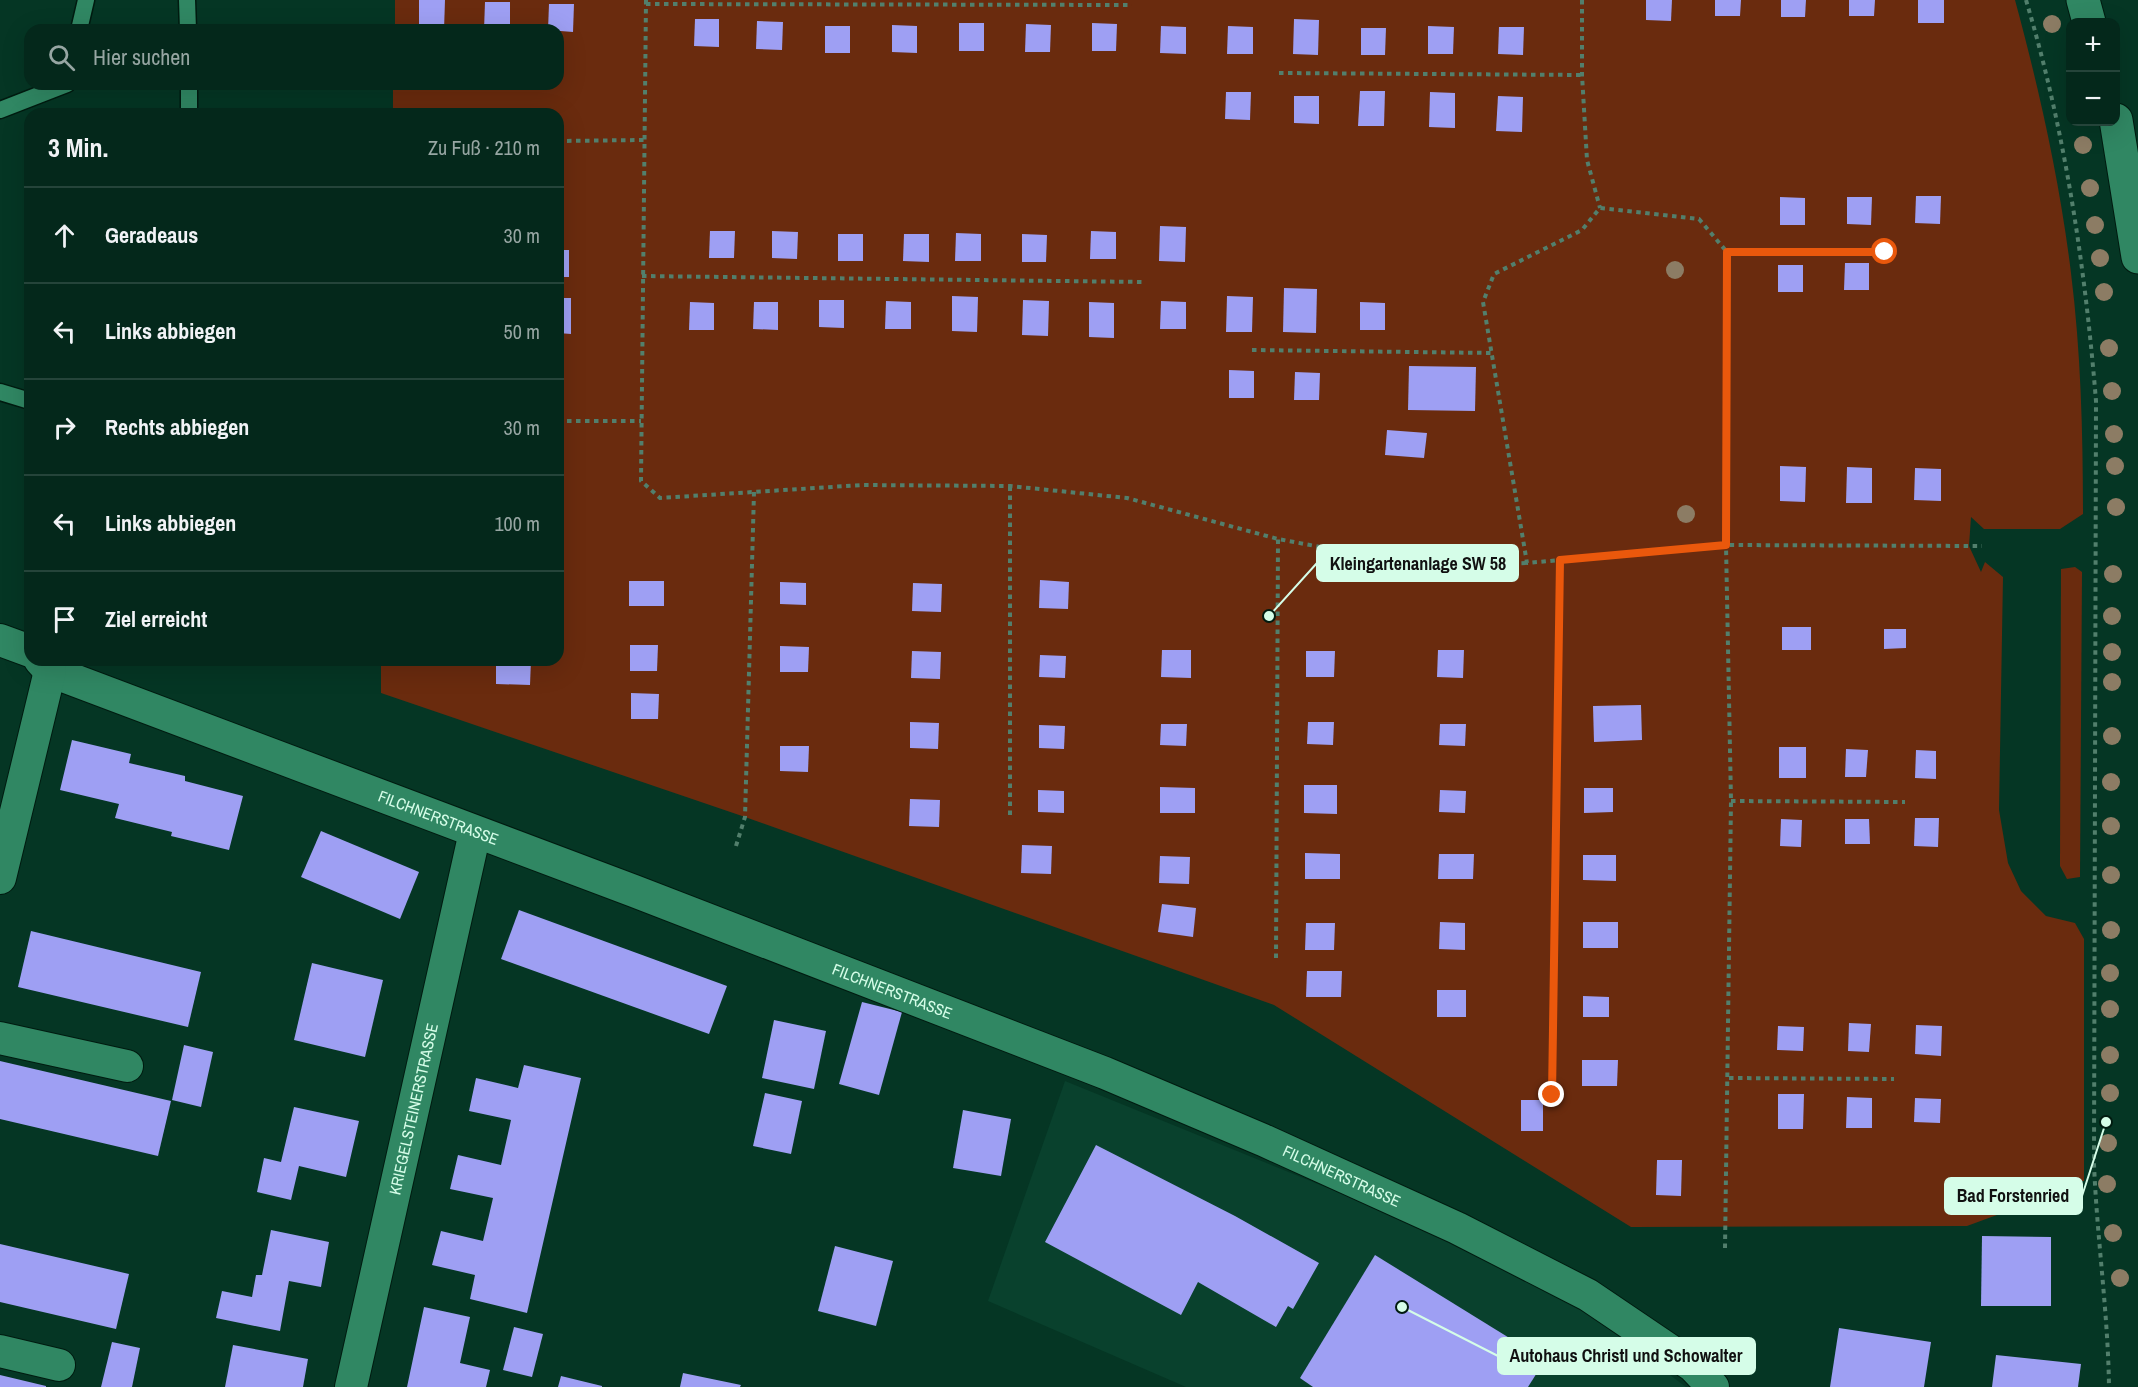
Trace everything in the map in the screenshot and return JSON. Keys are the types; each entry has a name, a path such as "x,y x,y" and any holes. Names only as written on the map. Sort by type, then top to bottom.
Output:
{"main road":[{"path":"2083,0 2088,18"},
{"path":"2116,126 2138,257"}],"street":[{"name":"FILCHNERSTRASSE","path":"0,639 24,652"},
{"path":"0,878 39,666"},
{"name":"FILCHNERSTRASSE","path":"55,666 475,832 1105,1073 1274,1144 1457,1228 1588,1295 1693,1366 1713,1387"},
{"name":"KRIEGELSTEINERSTRASSE","path":"351,1387 475,832"},
{"path":"0,1038 127,1066"},
{"path":"0,1351 59,1365"}],"lane":[{"path":"80,24 86,0"},
{"path":"188,0 188,24"},
{"path":"0,110 52,90"},
{"path":"189,90 189,108"},
{"path":"0,392 24,399"}],"path":[{"path":"1582,0 1582,75 1587,160 1600,208"},
{"path":"2026,0 2049,77 2088,302 2096,401 2098,545 2094,1164 2097,1229 2109,1325 2109,1387"},
{"path":"1132,5 952,2 646,2 641,481 660,498 862,485 1011,486 1127,498 1278,539 1421,566 1527,563 1726,545 1982,546"},
{"path":"1279,73 1582,75"},
{"path":"564,141 644,140"},
{"path":"1600,208 1699,219 1727,252 1726,545 1731,801 1725,1248"},
{"path":"1527,563 1483,302 1494,274 1582,230 1600,208"},
{"path":"1727,252 1885,252"},
{"path":"642,276 1144,282"},
{"path":"1252,350 1492,353"},
{"path":"564,422 640,421"},
{"path":"1010,815 1011,486"},
{"path":"736,846 745,817 754,492"},
{"path":"1276,958 1278,539"},
{"path":"1552,1095 1560,560"},
{"path":"1731,801 1905,802"},
{"path":"1729,1078 1894,1079"}],"shaded area":[{"path":"395,0 2015,0 2048,135 2071,273 2081,394 2083,514 2060,529 1984,529 1971,517 1969,546 1981,572 1985,562 2003,577 1999,810 2008,863 2021,891 2046,916 2075,923 2084,939 2084,1181 2018,1182 2005,1212 1967,1226 1631,1227 1274,1005 745,817 381,693 381,666 564,666 564,108 393,108 393,90 564,90 564,24 395,24"},
{"path":"2075,567 2082,572 2080,877 2067,879 2060,866 2061,569"},
{"path":"1065,1081 1451,1238 1581,1308 1686,1387 1186,1387 988,1301"}],"building":[{"path":"419,0 445,0 444,24 419,24"},
{"path":"1646,0 1672,0 1671,21 1646,20"},
{"path":"1715,0 1741,0 1740,16 1715,16"},
{"path":"1781,0 1806,0 1805,17 1781,17"},
{"path":"1849,0 1875,0 1874,16 1849,16"},
{"path":"1918,0 1944,0 1944,23 1918,23"},
{"path":"485,2 510,2 510,24 484,24"},
{"path":"549,4 574,4 573,32 564,31 564,24 548,24"},
{"path":"695,19 719,19 719,47 694,46"},
{"path":"1294,19 1319,20 1318,55 1293,54"},
{"path":"757,21 783,22 782,50 756,49"},
{"path":"959,23 984,23 984,51 959,51"},
{"path":"1092,23 1117,24 1116,51 1092,51"},
{"path":"1026,24 1051,25 1050,52 1025,52"},
{"path":"892,25 917,26 917,53 892,52"},
{"path":"825,26 850,26 850,53 825,53"},
{"path":"1161,26 1186,27 1186,54 1160,53"},
{"path":"1228,26 1253,27 1253,54 1227,54"},
{"path":"1428,26 1454,27 1453,54 1428,54"},
{"path":"1499,27 1524,27 1523,55 1498,54"},
{"path":"1361,28 1386,28 1385,55 1361,55"},
{"path":"1360,91 1385,91 1384,126 1358,126"},
{"path":"1226,92 1251,92 1250,120 1225,119"},
{"path":"1430,92 1455,93 1455,128 1429,127"},
{"path":"1294,96 1319,96 1319,124 1294,123"},
{"path":"1498,96 1523,97 1522,132 1496,131"},
{"path":"1916,196 1941,196 1940,224 1915,223"},
{"path":"1780,197 1805,198 1805,225 1780,225"},
{"path":"1847,197 1872,197 1871,225 1847,224"},
{"path":"1160,226 1186,227 1185,262 1159,261"},
{"path":"710,231 735,231 734,258 709,258"},
{"path":"772,231 798,232 797,259 772,258"},
{"path":"1091,231 1116,232 1116,259 1090,259"},
{"path":"956,233 981,234 981,261 955,261"},
{"path":"838,234 863,234 863,261 838,261"},
{"path":"904,234 929,234 929,262 903,261"},
{"path":"1022,234 1047,235 1046,262 1022,262"},
{"path":"564,250 569,250 569,277 564,277"},
{"path":"1845,263 1869,263 1869,290 1844,290"},
{"path":"1778,265 1803,265 1803,292 1778,292"},
{"path":"1284,288 1317,289 1316,333 1283,332"},
{"path":"952,296 978,297 977,332 952,331"},
{"path":"1227,296 1253,297 1252,332 1226,332"},
{"path":"564,298 571,298 571,334 564,333"},
{"path":"819,300 844,300 844,328 819,327"},
{"path":"1023,300 1049,301 1048,336 1022,335"},
{"path":"886,301 911,302 911,329 885,329"},
{"path":"1161,301 1186,302 1186,329 1160,329"},
{"path":"690,302 714,303 714,330 689,330"},
{"path":"754,302 778,302 778,330 753,329"},
{"path":"1089,302 1114,303 1114,338 1089,337"},
{"path":"1360,302 1385,303 1385,330 1360,330"},
{"path":"1409,366 1476,367 1475,411 1408,410"},
{"path":"1229,370 1254,371 1254,398 1229,398"},
{"path":"1295,372 1320,373 1319,400 1294,400"},
{"path":"1387,430 1427,433 1424,458 1385,455"},
{"path":"1780,466 1806,467 1805,502 1780,501"},
{"path":"1847,467 1872,468 1872,503 1846,503"},
{"path":"1915,468 1941,469 1941,501 1914,500"},
{"path":"1040,580 1069,582 1068,609 1039,608"},
{"path":"629,581 664,581 664,606 629,606"},
{"path":"780,582 806,583 806,605 780,604"},
{"path":"913,583 942,584 941,612 912,611"},
{"path":"1782,627 1811,627 1811,650 1782,650"},
{"path":"1884,629 1906,629 1906,648 1884,649"},
{"path":"630,645 658,645 657,671 630,671"},
{"path":"780,646 809,647 808,672 780,672"},
{"path":"1162,650 1191,650 1191,678 1161,677"},
{"path":"1438,650 1464,650 1463,678 1437,677"},
{"path":"912,651 941,652 940,679 911,678"},
{"path":"1306,651 1335,651 1334,677 1306,677"},
{"path":"1040,655 1066,656 1065,678 1039,677"},
{"path":"496,666 531,666 530,685 496,684"},
{"path":"631,693 659,694 658,719 631,719"},
{"path":"1641,705 1642,740 1594,742 1593,706"},
{"path":"910,722 939,723 938,749 910,748"},
{"path":"1308,722 1334,722 1333,745 1307,744"},
{"path":"1161,724 1187,724 1186,746 1160,745"},
{"path":"1440,724 1466,724 1465,746 1439,745"},
{"path":"1039,725 1065,726 1064,749 1039,748"},
{"path":"72,740 131,754 129,763 185,776 185,781 243,796 229,850 171,836 172,832 115,818 119,804 60,790"},
{"path":"780,746 809,746 808,772 780,771"},
{"path":"1779,747 1806,747 1806,778 1779,778"},
{"path":"1846,749 1868,750 1866,777 1845,777"},
{"path":"1916,750 1936,751 1936,779 1915,778"},
{"path":"1304,785 1337,785 1337,814 1304,813"},
{"path":"1160,787 1195,788 1195,813 1160,813"},
{"path":"1584,788 1613,788 1613,812 1584,813"},
{"path":"1038,790 1064,791 1064,813 1038,812"},
{"path":"1440,790 1466,791 1465,813 1439,812"},
{"path":"910,799 940,800 939,827 909,826"},
{"path":"1915,818 1939,818 1938,847 1914,846"},
{"path":"1781,819 1802,820 1801,847 1780,846"},
{"path":"1845,819 1869,819 1870,844 1845,844"},
{"path":"321,831 419,872 400,919 301,877"},
{"path":"1022,845 1052,846 1051,874 1021,873"},
{"path":"1305,853 1340,854 1340,879 1305,879"},
{"path":"1439,854 1474,854 1473,879 1438,879"},
{"path":"1583,855 1616,855 1616,881 1583,880"},
{"path":"1160,856 1190,857 1189,884 1159,883"},
{"path":"1162,904 1196,908 1193,937 1158,932"},
{"path":"519,910 727,986 709,1034 501,959"},
{"path":"1440,922 1465,923 1465,950 1439,949"},
{"path":"1583,922 1618,922 1618,948 1583,948"},
{"path":"1306,923 1335,923 1334,950 1305,950"},
{"path":"31,931 201,972 188,1027 18,987"},
{"path":"312,963 383,980 365,1057 294,1040"},
{"path":"1307,971 1342,971 1341,997 1306,997"},
{"path":"1437,990 1466,990 1466,1017 1437,1017"},
{"path":"1583,996 1609,997 1609,1017 1583,1017"},
{"path":"862,1002 902,1012 879,1095 839,1084"},
{"path":"774,1020 826,1031 814,1089 762,1078"},
{"path":"1849,1023 1871,1024 1869,1052 1848,1051"},
{"path":"1916,1025 1942,1026 1941,1056 1915,1054"},
{"path":"1778,1026 1804,1027 1803,1051 1777,1050"},
{"path":"184,1045 213,1052 201,1107 172,1100"},
{"path":"1582,1060 1618,1060 1617,1086 1582,1086"},
{"path":"0,1061 171,1101 158,1156 0,1119"},
{"path":"524,1065 581,1078 527,1313 470,1299 475,1275 432,1265 441,1231 483,1241 493,1198 450,1189 458,1155 501,1165 511,1120 469,1111 476,1078 518,1088"},
{"path":"765,1093 802,1101 791,1154 753,1146"},
{"path":"1778,1094 1804,1094 1803,1129 1778,1129"},
{"path":"1847,1097 1872,1098 1872,1128 1846,1128"},
{"path":"1915,1098 1941,1099 1940,1123 1914,1122"},
{"path":"1521,1100 1543,1100 1543,1131 1521,1131"},
{"path":"294,1107 359,1121 346,1177 299,1166 291,1200 257,1192 264,1158 281,1162"},
{"path":"963,1110 1011,1119 1001,1176 953,1168"},
{"path":"1096,1145 1235,1216 1319,1263 1293,1309 1288,1306 1276,1327 1198,1282 1181,1315 1045,1242"},
{"path":"1657,1160 1682,1160 1681,1196 1656,1195"},
{"path":"271,1230 329,1242 321,1287 289,1281 280,1331 216,1318 222,1291 252,1297 256,1275 262,1275"},
{"path":"1982,1236 2051,1237 2051,1306 1981,1306"},
{"path":"0,1244 129,1274 116,1329 0,1302"},
{"path":"835,1246 893,1261 876,1326 818,1311"},
{"path":"1375,1255 1545,1360 1528,1387 1313,1387 1300,1378"},
{"path":"424,1307 470,1317 460,1363 490,1370 486,1387 407,1387"},
{"path":"514,1327 543,1334 532,1377 503,1370"},
{"path":"1839,1328 1931,1342 1924,1387 1830,1387"},
{"path":"112,1342 140,1348 132,1387 101,1387"},
{"path":"233,1345 308,1359 303,1387 225,1387"},
{"path":"1996,1355 2081,1364 2078,1387 1992,1387"},
{"path":"683,1373 741,1385 740,1387 680,1387"},
{"path":"0,1375 46,1386 46,1387 0,1387"},
{"path":"561,1376 602,1386 602,1387 558,1387"}],"place":[{"name":"Kleingartenanlage SW 58","path":"1269,616"},
{"name":"Bad Forstenried","path":"2106,1122"},
{"name":"Autohaus Christl und Schowalter","path":"1402,1307"}],"route":[{"path":"1552,1095 1560,560 1726,545 1727,252 1885,252"}]}
